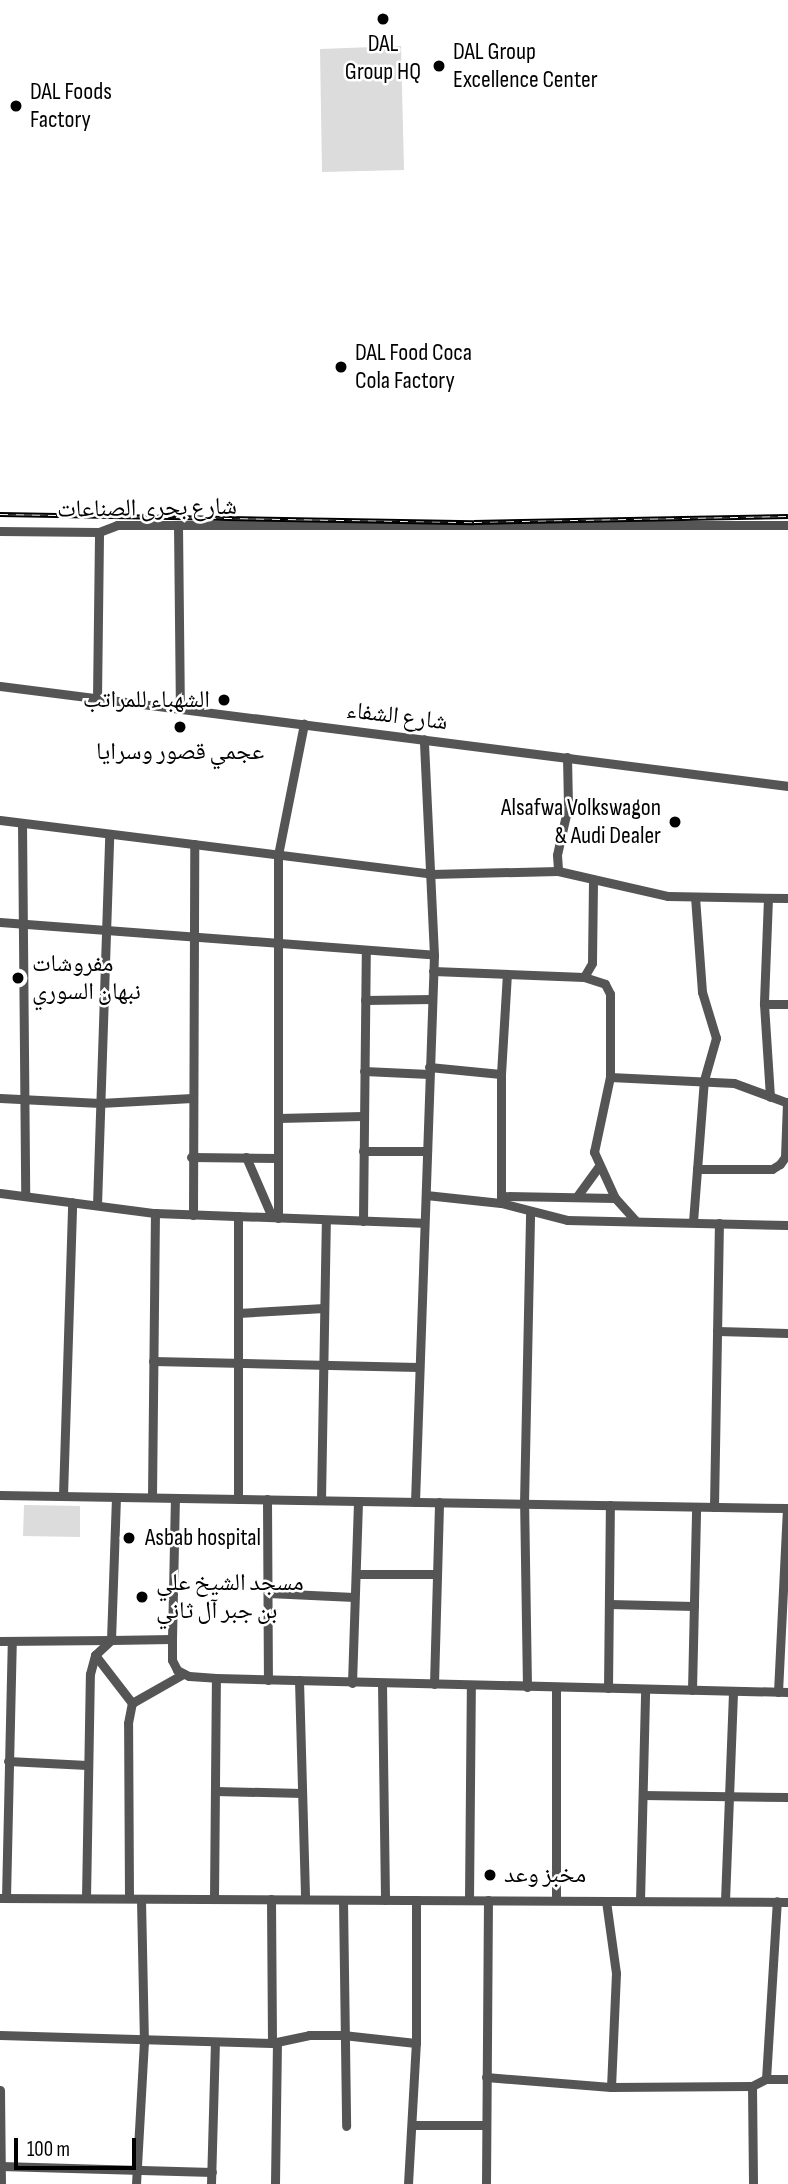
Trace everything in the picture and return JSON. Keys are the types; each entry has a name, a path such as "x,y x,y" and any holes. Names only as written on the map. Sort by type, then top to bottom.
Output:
{"street":[{"name":"شارع بحرى الصناعات","path":"0,531 99,532 117,526 178,525 788,525"},
{"path":"178,525 180,709"},
{"path":"97,699 99,532"},
{"name":"شارع الشفاء","path":"0,686 788,786"},
{"path":"275,1218 278,1158 278,855 304,724"},
{"path":"415,1502 422,1223 426,1195 433,971 424,739"},
{"path":"558,871 557,855 568,806 567,757"},
{"path":"0,820 431,874 558,871 593,881 695,897 788,898"},
{"path":"22,822 25,1196"},
{"path":"97,1205 109,834"},
{"path":"193,1215 191,1157 194,845"},
{"path":"584,977 592,963 593,881"},
{"path":"693,1222 704,1080 716,1038 702,992 695,897"},
{"path":"768,898 764,1004 770,1097"},
{"path":"0,922 433,955"},
{"path":"363,1221 366,951"},
{"path":"433,971 584,977 605,984 610,994 610,1077 594,1139 598,1167 615,1198 635,1220"},
{"path":"501,1200 501,1074 507,974"},
{"path":"365,1000 432,999"},
{"path":"764,1004 788,1004"},
{"path":"364,1071 429,1070 501,1074"},
{"path":"610,1077 734,1083 787,1102 785,1157 780,1164 772,1169 697,1169"},
{"path":"0,1098 100,1103 192,1098"},
{"path":"278,1118 363,1116"},
{"path":"363,1151 427,1151"},
{"path":"191,1157 278,1158"},
{"path":"246,1157 275,1218"},
{"path":"578,1195 598,1167"},
{"path":"0,1193 155,1213 422,1223"},
{"path":"426,1195 501,1200 578,1195 615,1198"},
{"path":"501,1200 530,1213 567,1220 788,1225"},
{"path":"63,1496 72,1202"},
{"path":"152,1497 155,1213"},
{"path":"527,1688 523,1504 530,1213"},
{"path":"238,1216 238,1499"},
{"path":"321,1500 326,1220"},
{"path":"714,1507 719,1223"},
{"path":"238,1313 324,1308"},
{"path":"717,1331 788,1333"},
{"path":"153,1361 418,1367"},
{"path":"0,1495 788,1508 783,1692 352,1683 216,1678 183,1674 132,1703"},
{"path":"86,1898 90,1674 95,1655 111,1640 116,1497"},
{"path":"175,1498 172,1660 183,1674"},
{"path":"267,1499 268,1680"},
{"path":"352,1683 358,1501"},
{"path":"434,1684 439,1502"},
{"path":"608,1688 610,1505"},
{"path":"692,1690 695,1507"},
{"path":"356,1574 437,1574"},
{"path":"268,1593 354,1597"},
{"path":"609,1604 694,1606"},
{"path":"0,1641 172,1639"},
{"path":"12,1642 3,1898 783,1902 766,2079"},
{"path":"95,1655 132,1703 128,1723 130,1898"},
{"path":"214,1899 216,1678"},
{"path":"299,1680 305,1899"},
{"path":"382,1683 385,1900"},
{"path":"469,1900 471,1685"},
{"path":"556,1687 556,1900"},
{"path":"640,1901 645,1689"},
{"path":"725,1901 733,1691"},
{"path":"8,1760 87,1765"},
{"path":"215,1791 302,1793"},
{"path":"643,1795 788,1797"},
{"path":"136,2184 144,2043 141,1899"},
{"path":"271,1899 275,2184"},
{"path":"343,1900 346,2126"},
{"path":"408,2184 416,2043 416,1900"},
{"path":"486,2184 488,1900"},
{"path":"606,1901 616,1973 611,2087"},
{"path":"0,2035 144,2043 275,2043 309,2035 343,2035 416,2043"},
{"path":"211,2184 215,2043"},
{"path":"486,2077 611,2087 752,2086 766,2079 788,2079"},
{"path":"752,2086 753,2184"},
{"path":"0,2090 1,2184"},
{"path":"413,2125 486,2126"},
{"path":"1,2166 212,2172"}],"shaded area":[{"path":"401,46 404,170 322,172 320,49"},
{"path":"24,1505 80,1506 80,1537 23,1536"}],"railway":[{"path":"0,514 474,522 788,516"}],"place":[{"name":"DAL Group HQ","path":"383,19"},
{"name":"DAL Group Excellence Center","path":"439,66"},
{"name":"DAL Foods Factory","path":"16,106"},
{"name":"DAL Food Coca Cola Factory","path":"341,367"},
{"name":"الشهباء للمراتب","path":"224,700"},
{"name":"عجمي قصور وسرايا","path":"180,727"},
{"name":"Alsafwa Volkswagon & Audi Dealer","path":"675,822"},
{"name":"مفروشات نبهان السوري","path":"18,978"},
{"name":"Asbab hospital","path":"129,1538"},
{"name":"مسجد الشيخ علي بن جبر آل ثاني","path":"142,1597"},
{"name":"مخبز وعد","path":"490,1875"}]}
